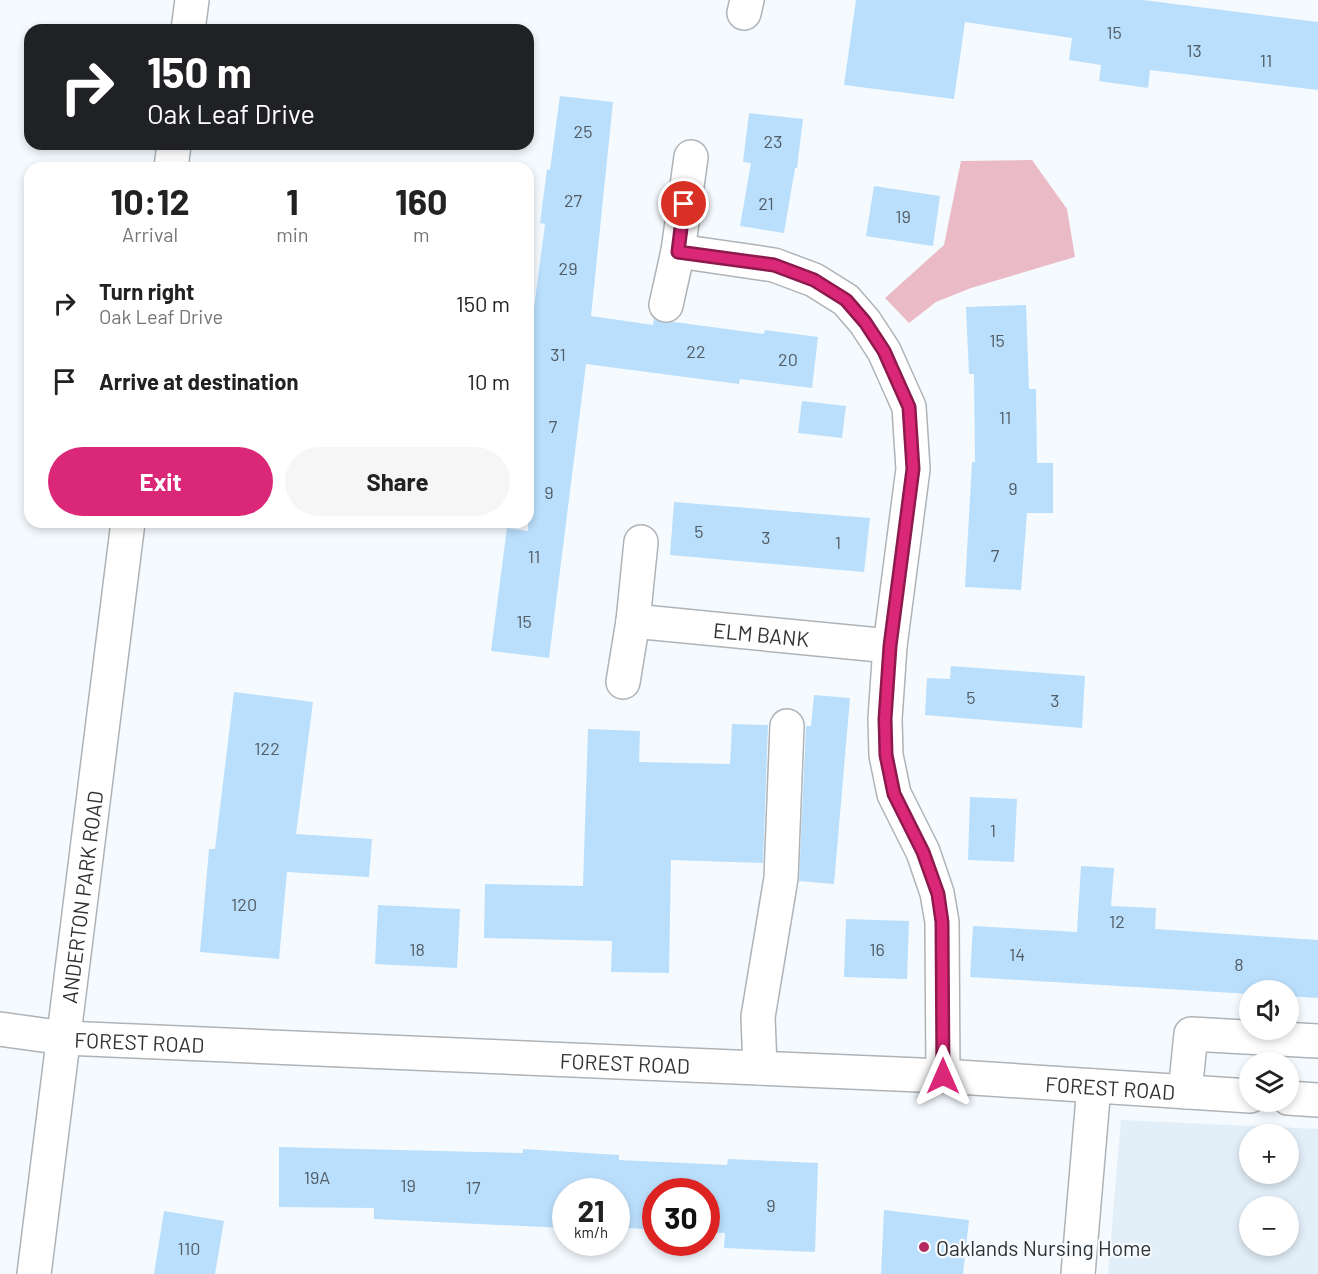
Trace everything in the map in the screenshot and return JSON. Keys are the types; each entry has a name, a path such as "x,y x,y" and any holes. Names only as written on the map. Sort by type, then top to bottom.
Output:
{"street":[{"path":"190,24 192,0"},
{"path":"666,305 678,252 691,157"},
{"path":"678,252 774,265 814,280 846,300 865,322 884,351 909,407 913,469 890,646 885,719 886,755 894,794 923,852 938,894 942,922 943,1076"},
{"name":"ANDERTON PARK ROAD","path":"34,1274 127,528"},
{"path":"623,682 633,621 641,542"},
{"name":"ELM BANK","path":"633,621 890,646"},
{"path":"760,1068 758,1017 781,878 787,726"},
{"name":"FOREST ROAD","path":"0,1029 64,1038 943,1076 1239,1095"},
{"path":"1185,1092 1191,1034 1318,1041"},
{"path":"1078,1274 1094,1086"},
{"path":"1299,1099 1318,1100"}],"shaded area":[{"path":"1032,160 1067,209 1075,257 971,288 936,302 909,323 885,298 944,245 961,161"},
{"path":"1121,1120 1239,1125 1239,1184 1299,1184 1299,1128 1318,1129 1318,1274 1108,1274"}],"building":[{"path":"856,0 1143,0 1318,22 1318,90 1150,70 1148,88 1099,81 1101,65 1069,60 1072,38 965,22 954,99 844,85"},
{"path":"560,96 613,102 591,316 653,325 654,319 663,323 674,322 764,334 765,330 818,337 812,388 740,379 739,384 586,364 549,658 491,651 507,528 528,531 528,528 534,528 534,308 545,224 540,223 547,169 550,170"},
{"path":"749,113 803,119 797,168 795,168 784,233 740,226 751,163 743,162"},
{"path":"874,186 940,196 933,246 866,236"},
{"path":"1026,305 1029,389 1036,389 1037,463 1053,463 1053,513 1027,513 1021,590 965,587 972,462 975,462 974,374 969,374 966,307"},
{"path":"802,401 846,406 842,438 798,433"},
{"path":"674,502 870,518 864,572 670,555"},
{"path":"951,666 1085,676 1082,728 925,715 927,678 950,679"},
{"path":"234,692 313,702 296,834 372,839 369,877 287,872 279,959 200,952 209,849 215,849"},
{"path":"814,695 850,698 834,884 799,881 806,726 811,726"},
{"path":"732,724 768,725 763,863 671,860 669,973 611,972 612,941 484,938 485,884 583,886 588,729 640,731 639,762 730,764"},
{"path":"970,797 1017,799 1014,862 968,860"},
{"path":"1081,866 1114,868 1111,906 1156,908 1155,929 1318,940 1318,998 1299,997 1299,980 1239,980 1239,993 970,977 973,926 1077,932"},
{"path":"378,905 460,909 457,968 375,964"},
{"path":"846,919 909,921 907,979 844,977"},
{"path":"279,1147 523,1153 523,1149 619,1155 619,1160 727,1165 728,1159 818,1163 815,1252 724,1248 725,1233 720,1233 720,1178 642,1178 642,1229 630,1228 630,1178 552,1178 552,1227 374,1219 374,1208 279,1207"},
{"name":"Oaklands Nursing Home","path":"884,1210 969,1220 963,1274 881,1274"},
{"path":"164,1211 224,1221 215,1274 154,1274"}],"place":[{"name":"Oaklands Nursing Home","path":"924,1247"}],"route":[{"path":"684,204 678,252 774,265 814,280 846,300 865,322 884,351 909,407 913,469 890,646 885,719 886,755 894,794 923,852 938,894 942,922 943,1076"}]}
